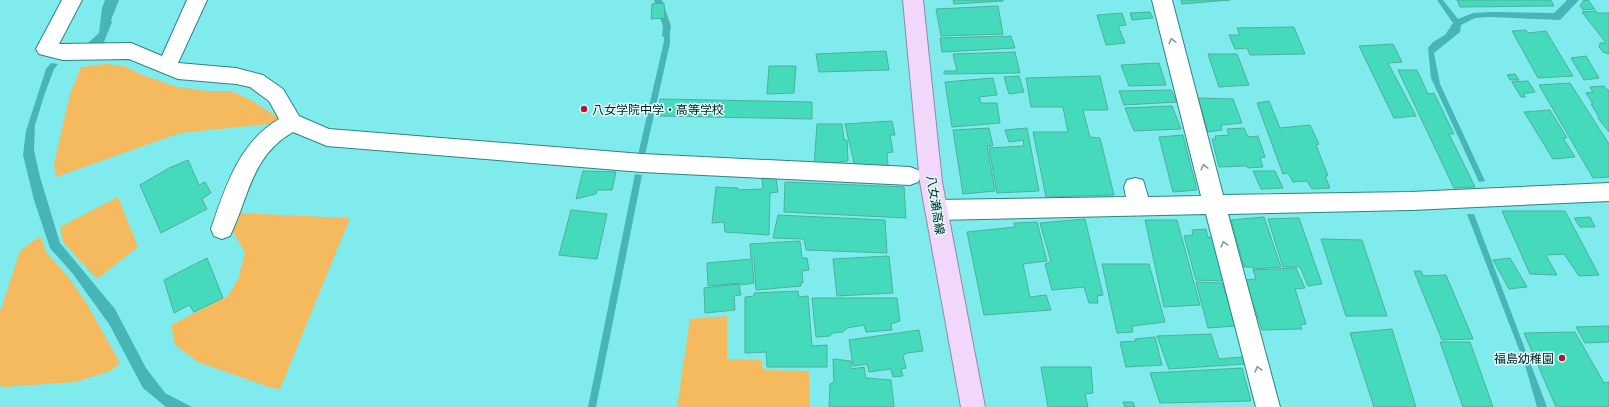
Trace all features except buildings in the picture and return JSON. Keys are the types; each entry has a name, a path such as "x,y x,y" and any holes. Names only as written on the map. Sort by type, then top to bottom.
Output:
{"main road":[{"name":"八女瀬高線","path":"913,0 931,182 973,407"}],"street":[{"path":"72,0 46,49 63,52 131,51 178,71 236,76 256,81 276,95 292,122 327,137 642,163 910,176"},
{"path":"167,66 197,0"},
{"path":"1162,0 1268,407"},
{"path":"222,229 240,177 257,149 282,126 292,122"},
{"path":"936,210 1137,196 1214,204 1411,201 1609,192"}],"shaded area":[{"path":"105,64 124,66 140,74 177,87 207,91 231,91 251,100 276,116 279,123 180,133 56,177 54,164 70,94 81,67"},
{"path":"118,197 138,247 97,279 63,242 60,227"},
{"path":"235,213 350,218 280,389 272,388 198,362 175,345 171,325 228,296 238,279 245,253 233,231"},
{"path":"40,236 46,252 68,277 87,304 120,363 110,371 75,382 4,387 0,386 0,312 20,251"},
{"path":"727,316 727,359 761,360 763,370 809,371 810,407 677,407 690,319"}],"water":[{"path":"105,0 119,0 104,42 99,47 69,46 88,43 99,33 102,8"},
{"path":"1437,0 1443,0 1458,19 1473,13 1554,13 1567,0 1579,0 1560,20 1489,17 1475,18 1461,25 1460,32 1434,53 1440,84 1485,181 1479,182 1431,78 1428,48 1433,42 1445,35 1453,23"},
{"path":"669,22 670,43 645,155 638,155 664,41 663,24"},
{"path":"51,63 58,64 54,69 35,125 34,150 40,177 60,243 115,309 146,368 165,393 192,407 166,407 143,388 109,324 73,274 50,248 34,200 23,155 26,131 46,69"},
{"path":"635,174 642,175 596,407 588,407"},
{"path":"1467,214 1474,214 1547,407 1537,407 1525,365"}],"waterway":[{"path":"658,0 667,26 666,35"}],"place":[{"name":"八女学院中学・高等学校","path":"584,109"},
{"name":"福島幼稚園","path":"1562,358"}]}
